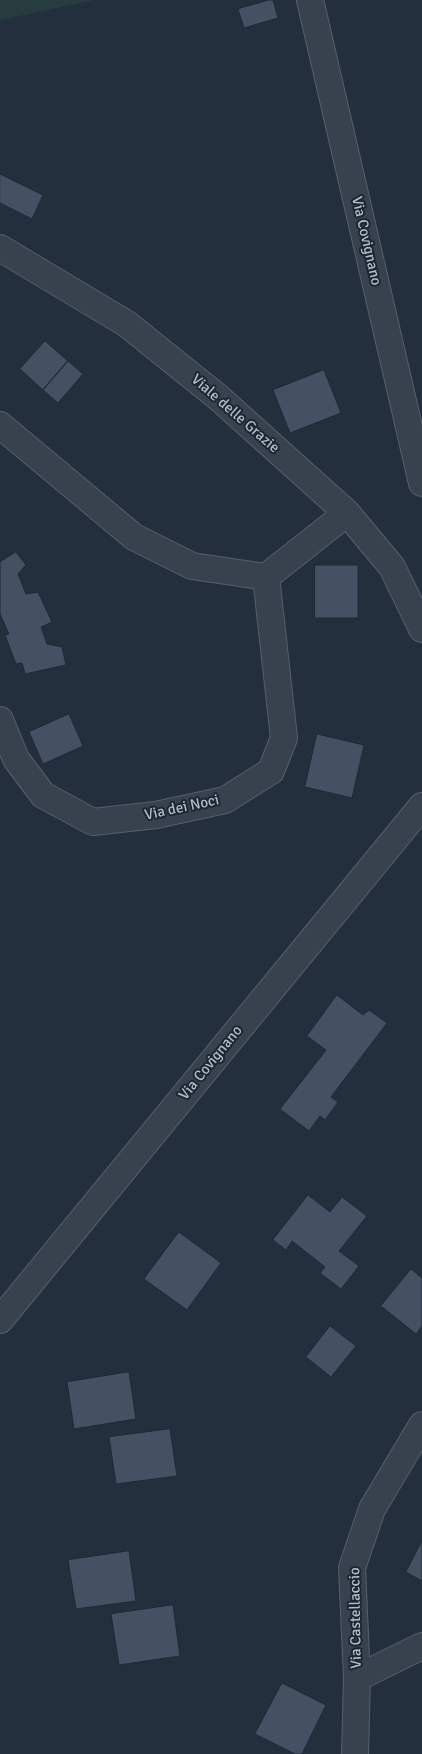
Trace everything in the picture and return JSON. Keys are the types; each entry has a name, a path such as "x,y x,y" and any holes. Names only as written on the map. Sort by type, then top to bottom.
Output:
{"street":[{"name":"Via Covignano","path":"310,0 422,482"},
{"name":"Viale delle Grazie","path":"0,248 127,324 219,398 347,513 392,567 422,629"},
{"path":"0,425 134,537 192,566 266,577 347,513"},
{"name":"Via dei Noci","path":"0,720 16,759 43,795 93,822 156,816 225,800 271,771 284,738 266,577"},
{"name":"Via Covignano","path":"0,1320 422,806"},
{"name":"Via Castellaccio","path":"355,1754 357,1678 352,1568 372,1509 422,1424"},
{"name":"Via Castellaccio","path":"357,1678 422,1646"}],"green space":[{"path":"0,0 94,0 0,20"}],"building":[{"path":"273,0 278,18 244,28 238,9"},
{"path":"0,174 43,195 32,219 0,203"},
{"path":"45,341 68,361 43,390 20,369"},
{"path":"68,361 83,374 58,403 43,390"},
{"path":"324,370 341,413 290,433 273,390"},
{"path":"16,552 26,565 18,574 26,594 38,592 52,622 41,627 47,644 62,647 66,665 25,674 22,663 16,664 5,635 9,634 0,614 0,562"},
{"path":"315,565 358,565 358,618 315,618"},
{"path":"69,714 83,746 43,764 29,732"},
{"path":"317,734 364,745 352,798 305,787"},
{"path":"337,995 363,1015 369,1010 387,1023 331,1097 338,1102 325,1120 320,1116 309,1131 280,1109 326,1050 307,1036"},
{"path":"308,1195 330,1212 342,1197 367,1216 339,1251 359,1266 341,1289 320,1273 325,1267 292,1241 286,1250 273,1240"},
{"path":"179,1232 221,1263 187,1310 144,1279"},
{"path":"411,1269 422,1278 422,1326 416,1334 381,1306"},
{"path":"330,1326 356,1346 331,1377 306,1357"},
{"path":"129,1372 136,1419 74,1429 67,1382"},
{"path":"170,1429 177,1476 116,1484 109,1437"},
{"path":"422,1541 422,1581 406,1572"},
{"path":"129,1551 136,1601 76,1609 68,1560"},
{"path":"173,1605 180,1656 119,1665 111,1614"},
{"path":"282,1683 326,1705 302,1754 295,1754 255,1734"}]}
